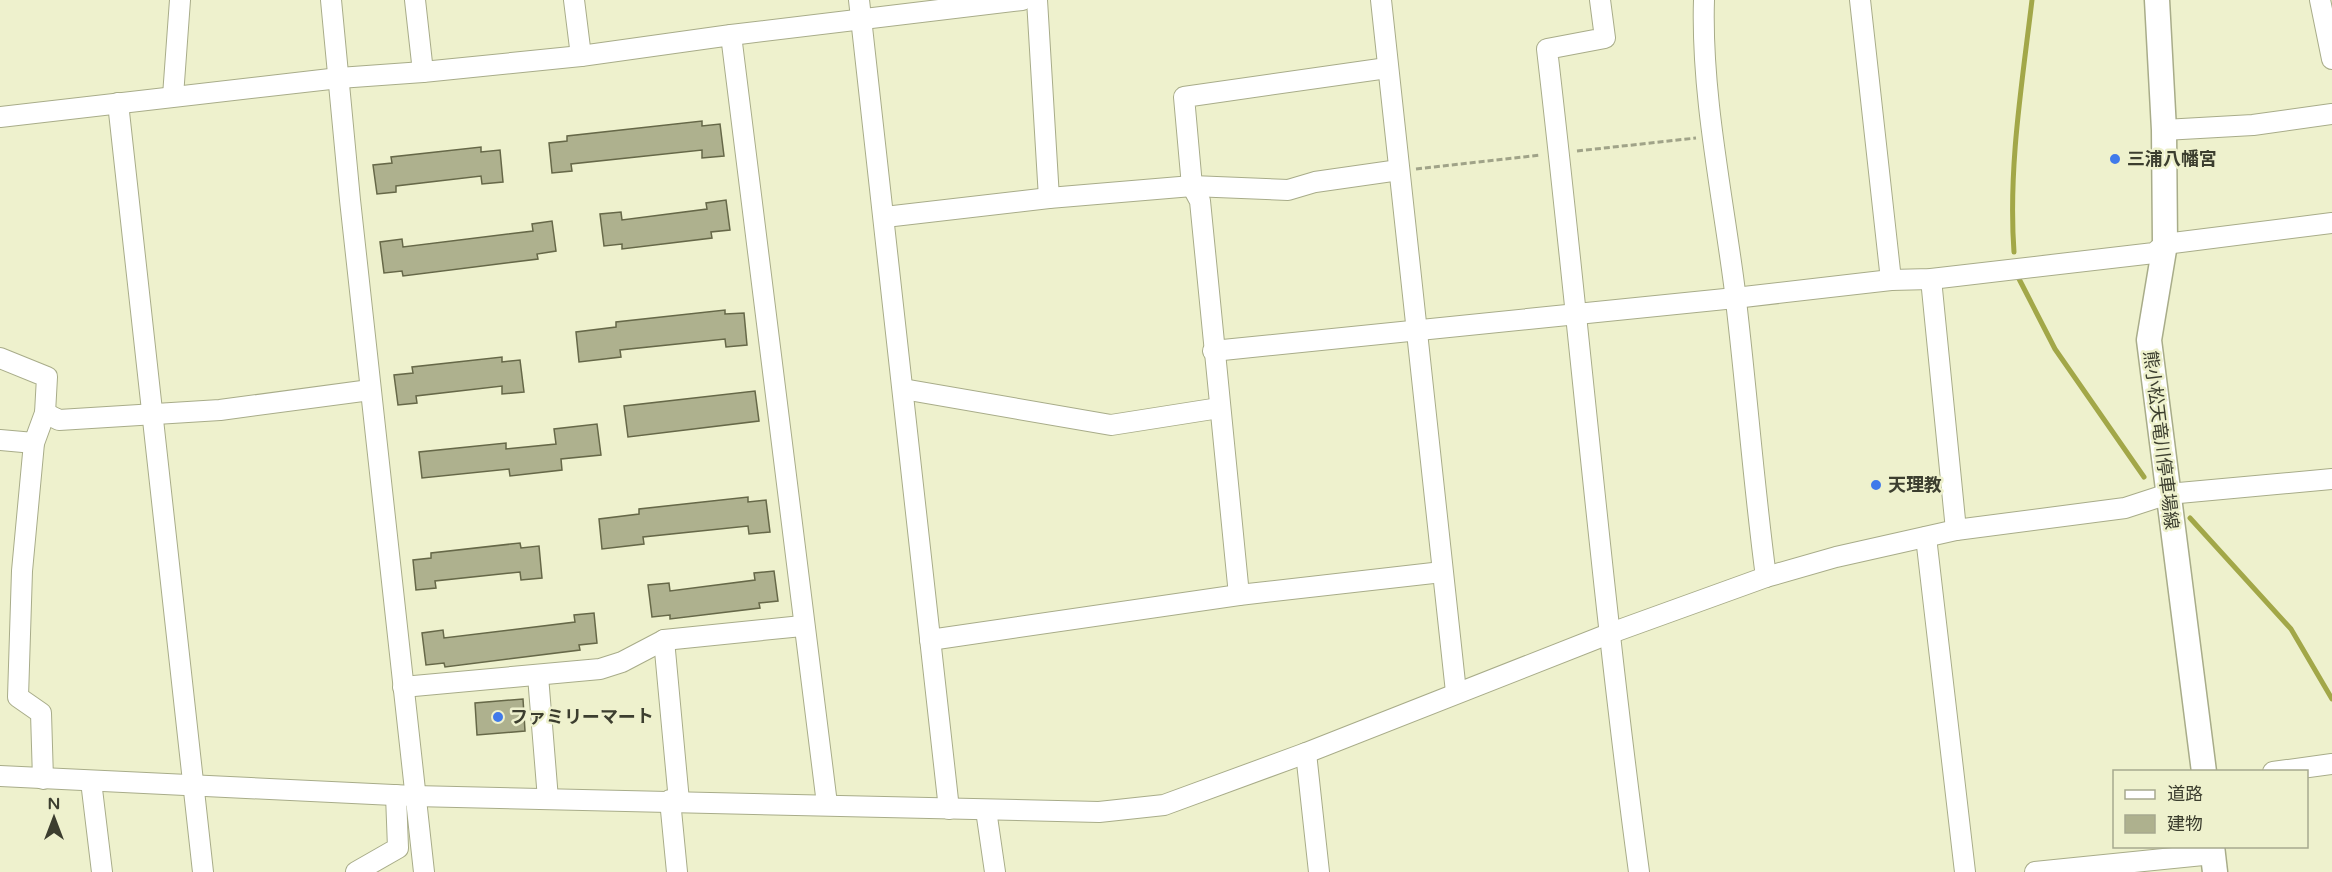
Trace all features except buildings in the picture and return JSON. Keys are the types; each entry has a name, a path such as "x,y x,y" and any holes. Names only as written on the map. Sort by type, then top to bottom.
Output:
{"main road":[{"name":"熊小松天竜川停車場線","path":"2157,0 2164,130 2165,244 2149,340 2204,770"}],"street":[{"path":"173,96 180,0"},
{"path":"331,0 370,390 403,687 405,795 398,848 356,872"},
{"path":"415,0 423,72"},
{"path":"574,0 581,56"},
{"path":"0,117 339,78 581,56 731,35 861,9 1022,0"},
{"path":"1037,0 1049,198"},
{"path":"1381,0 1456,692"},
{"path":"1600,0 1605,38 1547,49 1578,314 1593,486 1639,872"},
{"path":"1704,0 1704,58 1736,298 1752,476 1766,577"},
{"path":"1860,0 1891,279"},
{"path":"2320,0 2332,59"},
{"path":"861,9 949,809"},
{"path":"731,35 802,626 826,804"},
{"path":"1239,595 1213,351 1200,201 1192,186 1184,97 1387,68"},
{"path":"118,103 203,872"},
{"path":"2164,130 2253,125 2332,114"},
{"path":"885,217 1049,198 1192,186 1288,190 1315,182 1399,170"},
{"path":"1213,351 1736,298 1891,279 1930,279 2154,253 2165,244 2332,223"},
{"path":"1930,279 1956,530"},
{"path":"0,358 46,377 45,414 34,443 22,571 18,697 41,713 43,779"},
{"path":"45,414 58,420 220,410 370,390"},
{"path":"903,390 1111,425 1220,408"},
{"path":"0,440 34,443"},
{"path":"0,776 405,795 826,804 986,810 1099,812 1164,805 1306,753 1456,692 1611,633 1766,577 1956,530 2125,508 2168,494 2332,479"},
{"path":"1926,537 1965,872"},
{"path":"930,640 1239,595 1442,572"},
{"path":"403,687 600,669 622,662 664,640 802,626"},
{"path":"664,640 675,801 677,872"},
{"path":"538,676 548,799"},
{"path":"1306,753 1319,872"},
{"path":"2281,770 2332,764"},
{"path":"91,781 102,872"},
{"path":"405,795 424,872"},
{"path":"986,810 995,872"},
{"path":"2035,872 2213,858"}],"waterway":[{"path":"2014,252 2014,158 2032,0"},
{"path":"2016,273 2055,349 2144,477"},
{"path":"2190,518 2291,629 2332,699"}],"place":[{"name":"三浦八幡宮","path":"2115,159"},
{"name":"天理教","path":"1876,485"},
{"name":"ファミリーマート","path":"498,717"}]}
